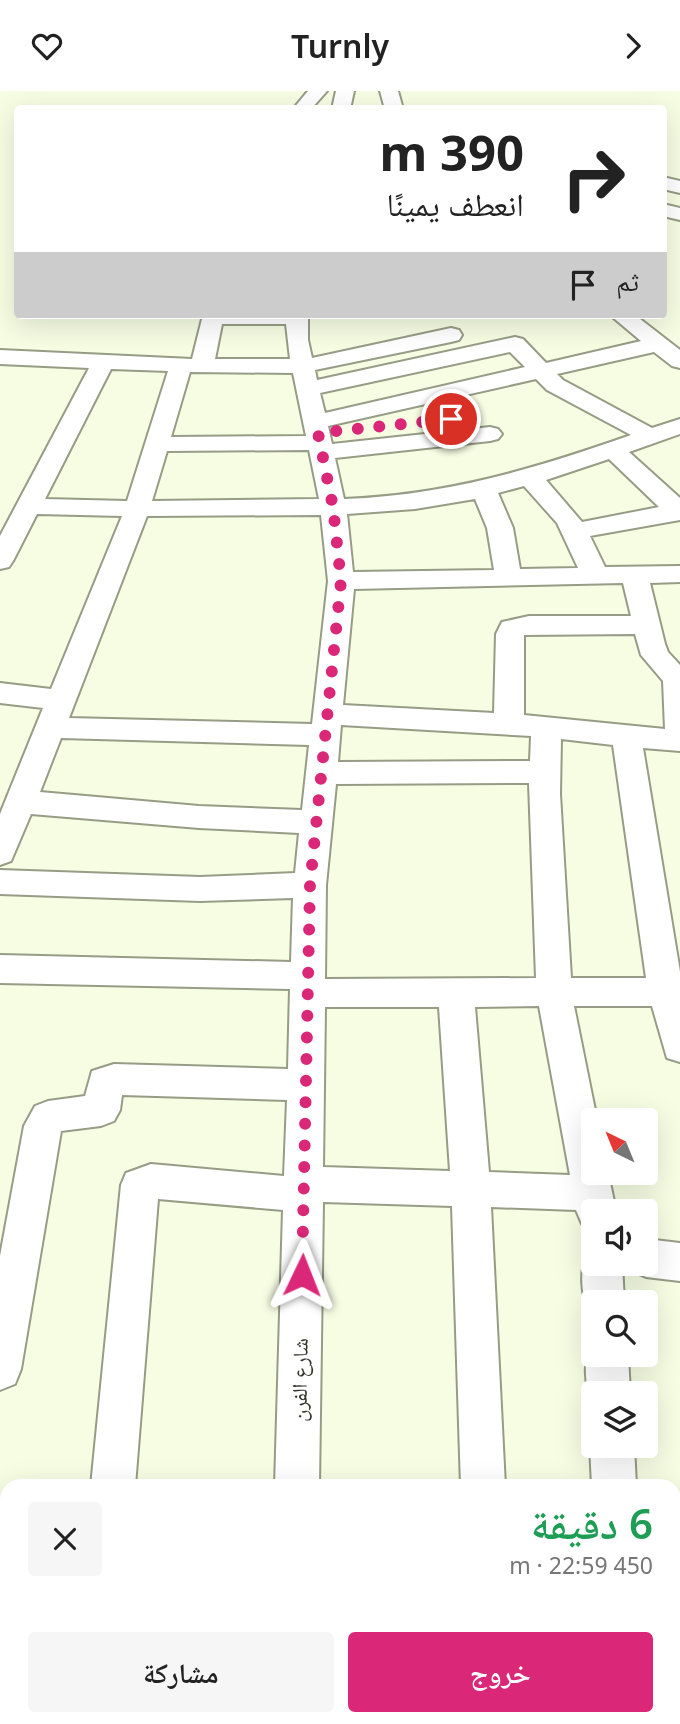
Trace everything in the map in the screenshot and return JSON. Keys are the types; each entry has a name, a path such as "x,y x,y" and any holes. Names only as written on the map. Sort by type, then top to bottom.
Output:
{"street":[{"path":"304,105 318,91"},
{"path":"0,853 137,510 157,444 211,319"},
{"name":"شارع الفرن","path":"297,319 297,340 333,507 341,581 310,885 297,1479"},
{"path":"437,319 468,354"},
{"path":"626,319 672,353"},
{"path":"306,377 451,335"},
{"path":"0,357 192,366 306,377 468,354 515,344 563,390 668,435"},
{"path":"320,444 542,371 672,353"},
{"path":"0,561 18,514 103,362"},
{"path":"157,444 320,444 483,435 320,444"},
{"path":"18,514 333,507 425,500 530,478 668,435"},
{"path":"613,450 680,511"},
{"path":"530,478 560,507 578,531 595,576"},
{"path":"484,489 500,528 508,576"},
{"path":"578,531 680,511"},
{"path":"341,581 680,573"},
{"path":"49,728 509,724 680,741 677,679 655,655 645,625 635,575"},
{"path":"509,724 512,628 529,625 645,625"},
{"path":"0,693 60,701"},
{"path":"546,727 544,772 554,994 594,1199"},
{"path":"626,734 673,992 680,1047"},
{"path":"320,773 544,772"},
{"path":"20,802 199,817 315,822"},
{"path":"0,882 200,889 310,885"},
{"path":"0,969 456,993 673,992"},
{"path":"456,993 471,1189 483,1479"},
{"path":"0,1369 43,1126 48,1117 101,1110 105,1082 114,1079 307,1085"},
{"path":"114,1479 140,1185 151,1181 304,1190 471,1189 581,1201"},
{"path":"658,1259 680,1262"},
{"path":"612,1458 613,1479"}],"route":[{"path":"302,1275 310,885 341,581 333,507 318,433 451,419"}]}
